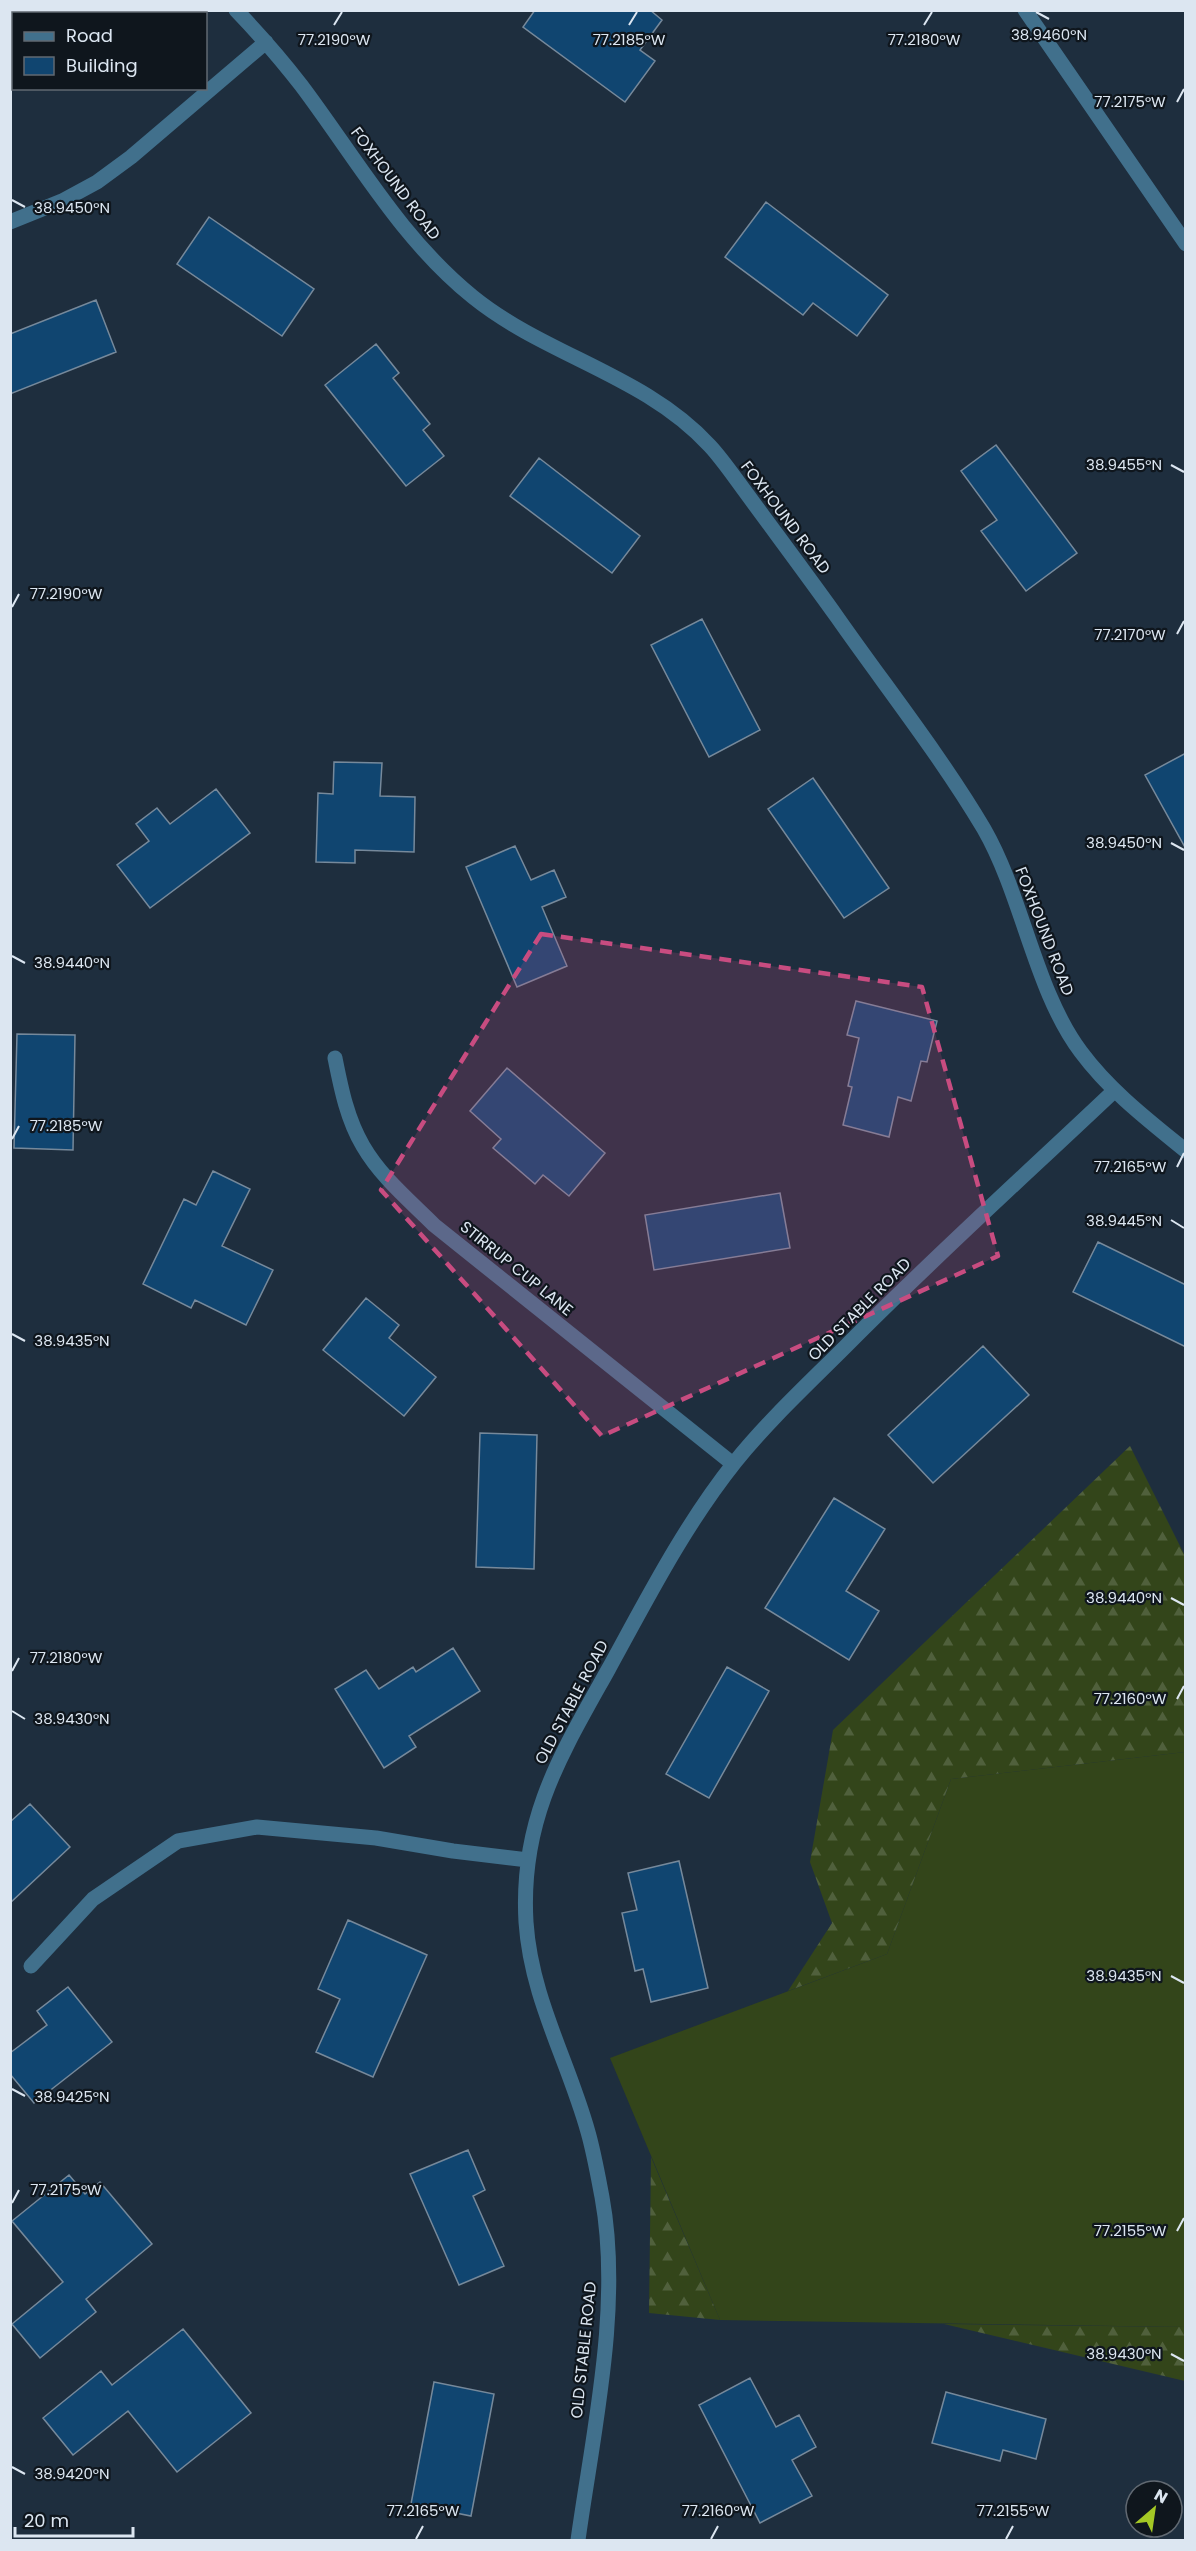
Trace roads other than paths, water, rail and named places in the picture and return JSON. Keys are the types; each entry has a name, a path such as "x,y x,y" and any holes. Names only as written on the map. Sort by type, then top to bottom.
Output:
{"street":[{"name":"FOXHOUND ROAD","path":"236,10 300,83 384,201 422,249 471,296 534,338 628,384 674,413 710,446 794,556 948,773 986,833 1016,900 1053,1003 1079,1050 1114,1091 1185,1151"},
{"path":"1025,10 1185,244"},
{"path":"10,222 62,201 97,182 131,157 266,42"},
{"name":"STIRRUP CUP LANE","path":"335,1058 344,1102 362,1145 389,1181 434,1224 733,1464"},
{"name":"OLD STABLE ROAD","path":"578,2541 605,2343 609,2269 603,2202 587,2131 534,1978 526,1922 528,1860 538,1808 560,1755 686,1530 733,1464 758,1435 899,1293 1114,1091"},
{"path":"31,1966 93,1899 178,1841 257,1827 376,1838 453,1851 528,1860"}]}
